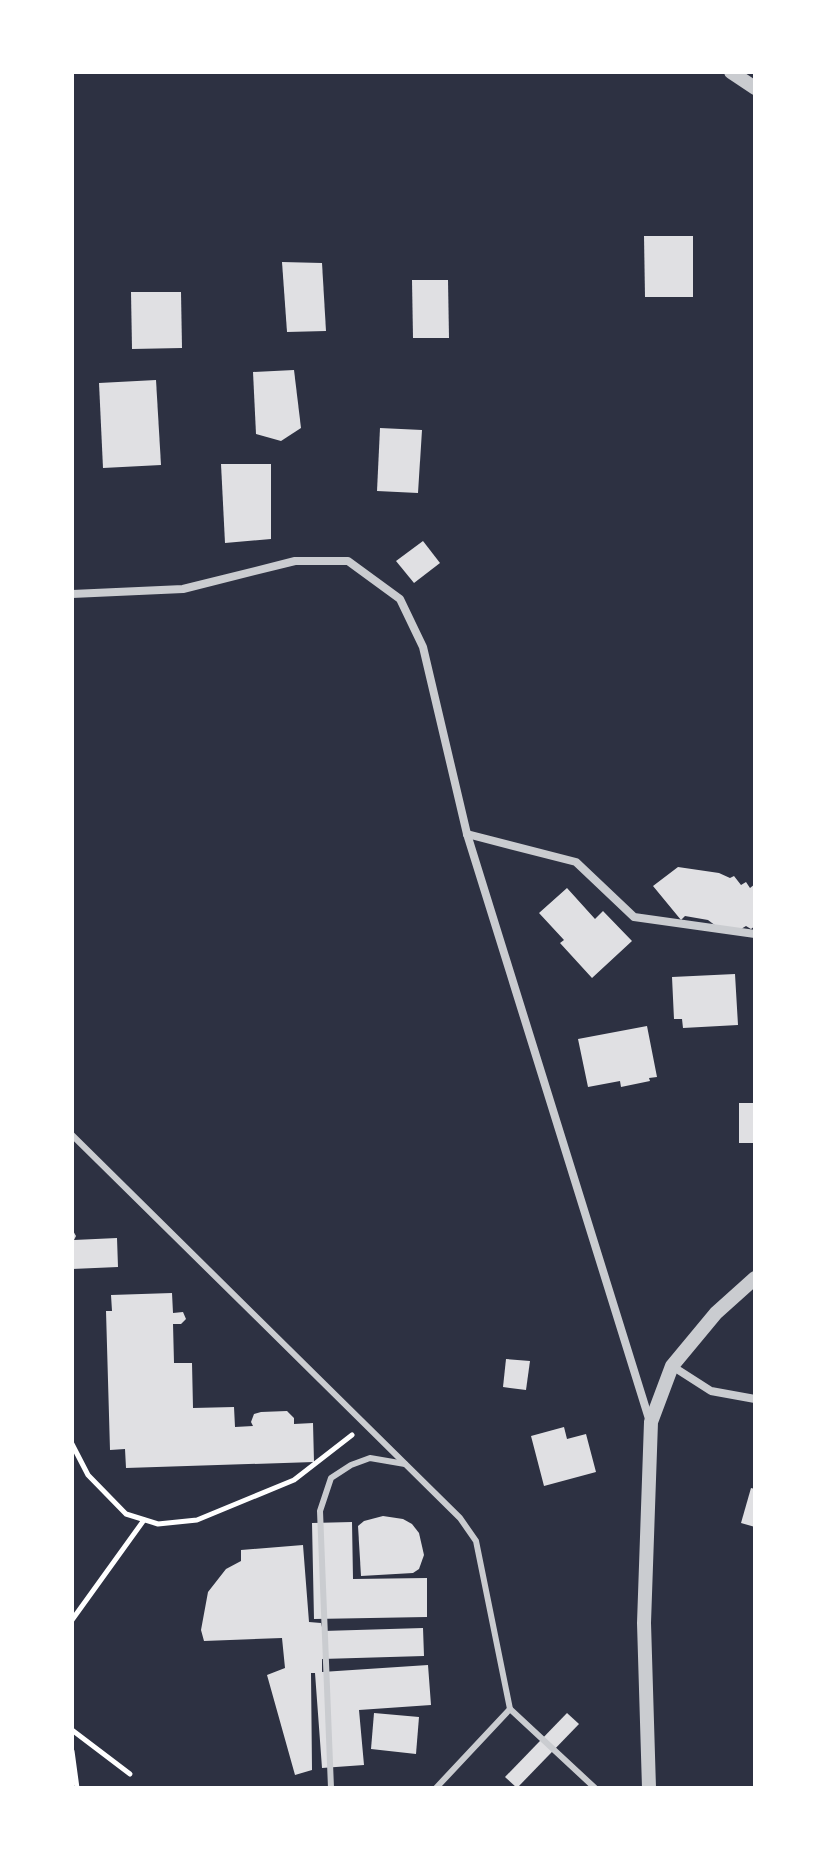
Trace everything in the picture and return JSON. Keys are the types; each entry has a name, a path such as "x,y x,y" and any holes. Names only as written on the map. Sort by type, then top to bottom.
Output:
{"street":[{"path":"731,72 755,88"},
{"path":"72,594 183,589 295,561 348,561 400,599 423,647 467,834 651,1422"},
{"path":"467,834 576,862 634,917 755,934"},
{"path":"649,1788 644,1623 651,1422 672,1366 716,1313 755,1278"},
{"path":"672,1366 711,1391 755,1399"}],"lane":[{"path":"72,1135 460,1518 476,1541 510,1709 595,1788"},
{"path":"331,1788 320,1511 331,1478 351,1465 370,1458 405,1464"},
{"path":"436,1788 510,1709"}],"path":[{"path":"72,1444 88,1475 126,1514 158,1524 197,1520 294,1480 366,1425"},
{"path":"72,1620 144,1520"},
{"path":"72,1730 130,1774"},
{"path":"72,1751 77,1788"}],"building":[{"path":"644,236 693,236 693,297 645,297"},
{"path":"282,262 322,263 326,331 287,332"},
{"path":"412,280 448,280 449,338 413,338"},
{"path":"131,292 181,292 182,348 132,349"},
{"path":"294,370 301,428 281,441 256,434 253,372"},
{"path":"156,380 161,465 103,468 99,383"},
{"path":"380,428 422,430 418,493 377,491"},
{"path":"221,464 271,464 271,539 225,543"},
{"path":"423,541 440,563 414,583 396,561"},
{"path":"678,867 719,873 730,878 734,876 741,885 746,882 750,888 755,884 755,926 741,929 716,926 708,920 685,916 681,920 653,886"},
{"path":"567,888 595,919 603,911 632,941 592,978 560,943 564,940 539,913"},
{"path":"735,974 738,1025 683,1028 682,1019 674,1019 672,977"},
{"path":"647,1026 657,1077 621,1087 620,1081 588,1087 578,1039"},
{"path":"739,1103 755,1103 755,1143 739,1143"},
{"path":"72,1229 76,1236 74,1240 117,1238 118,1267 72,1269"},
{"path":"172,1293 173,1313 183,1312 186,1319 181,1324 173,1324 174,1363 192,1363 193,1408 234,1407 235,1427 253,1426 254,1414 287,1411 294,1418 294,1424 313,1423 314,1462 126,1468 125,1449 110,1450 106,1311 112,1311 111,1295"},
{"path":"506,1359 530,1361 526,1390 503,1387"},
{"path":"564,1427 567,1439 586,1434 596,1472 544,1486 531,1436"},
{"path":"751,1488 755,1489 755,1527 741,1523"},
{"path":"383,1516 403,1519 419,1533 424,1555 419,1569 413,1573 361,1576 358,1526 364,1521"},
{"path":"352,1522 353,1579 427,1578 427,1617 314,1619 312,1523"},
{"path":"303,1545 309,1622 321,1623 323,1631 423,1628 424,1656 322,1659 322,1672 428,1665 431,1705 359,1710 364,1765 322,1768 315,1673 311,1673 312,1770 295,1775 267,1675 285,1668 282,1638 204,1641 201,1630 208,1592 226,1569 241,1561 241,1550"},
{"path":"374,1713 419,1717 416,1754 371,1749"},
{"path":"567,1713 579,1724 517,1788 505,1777"}]}
